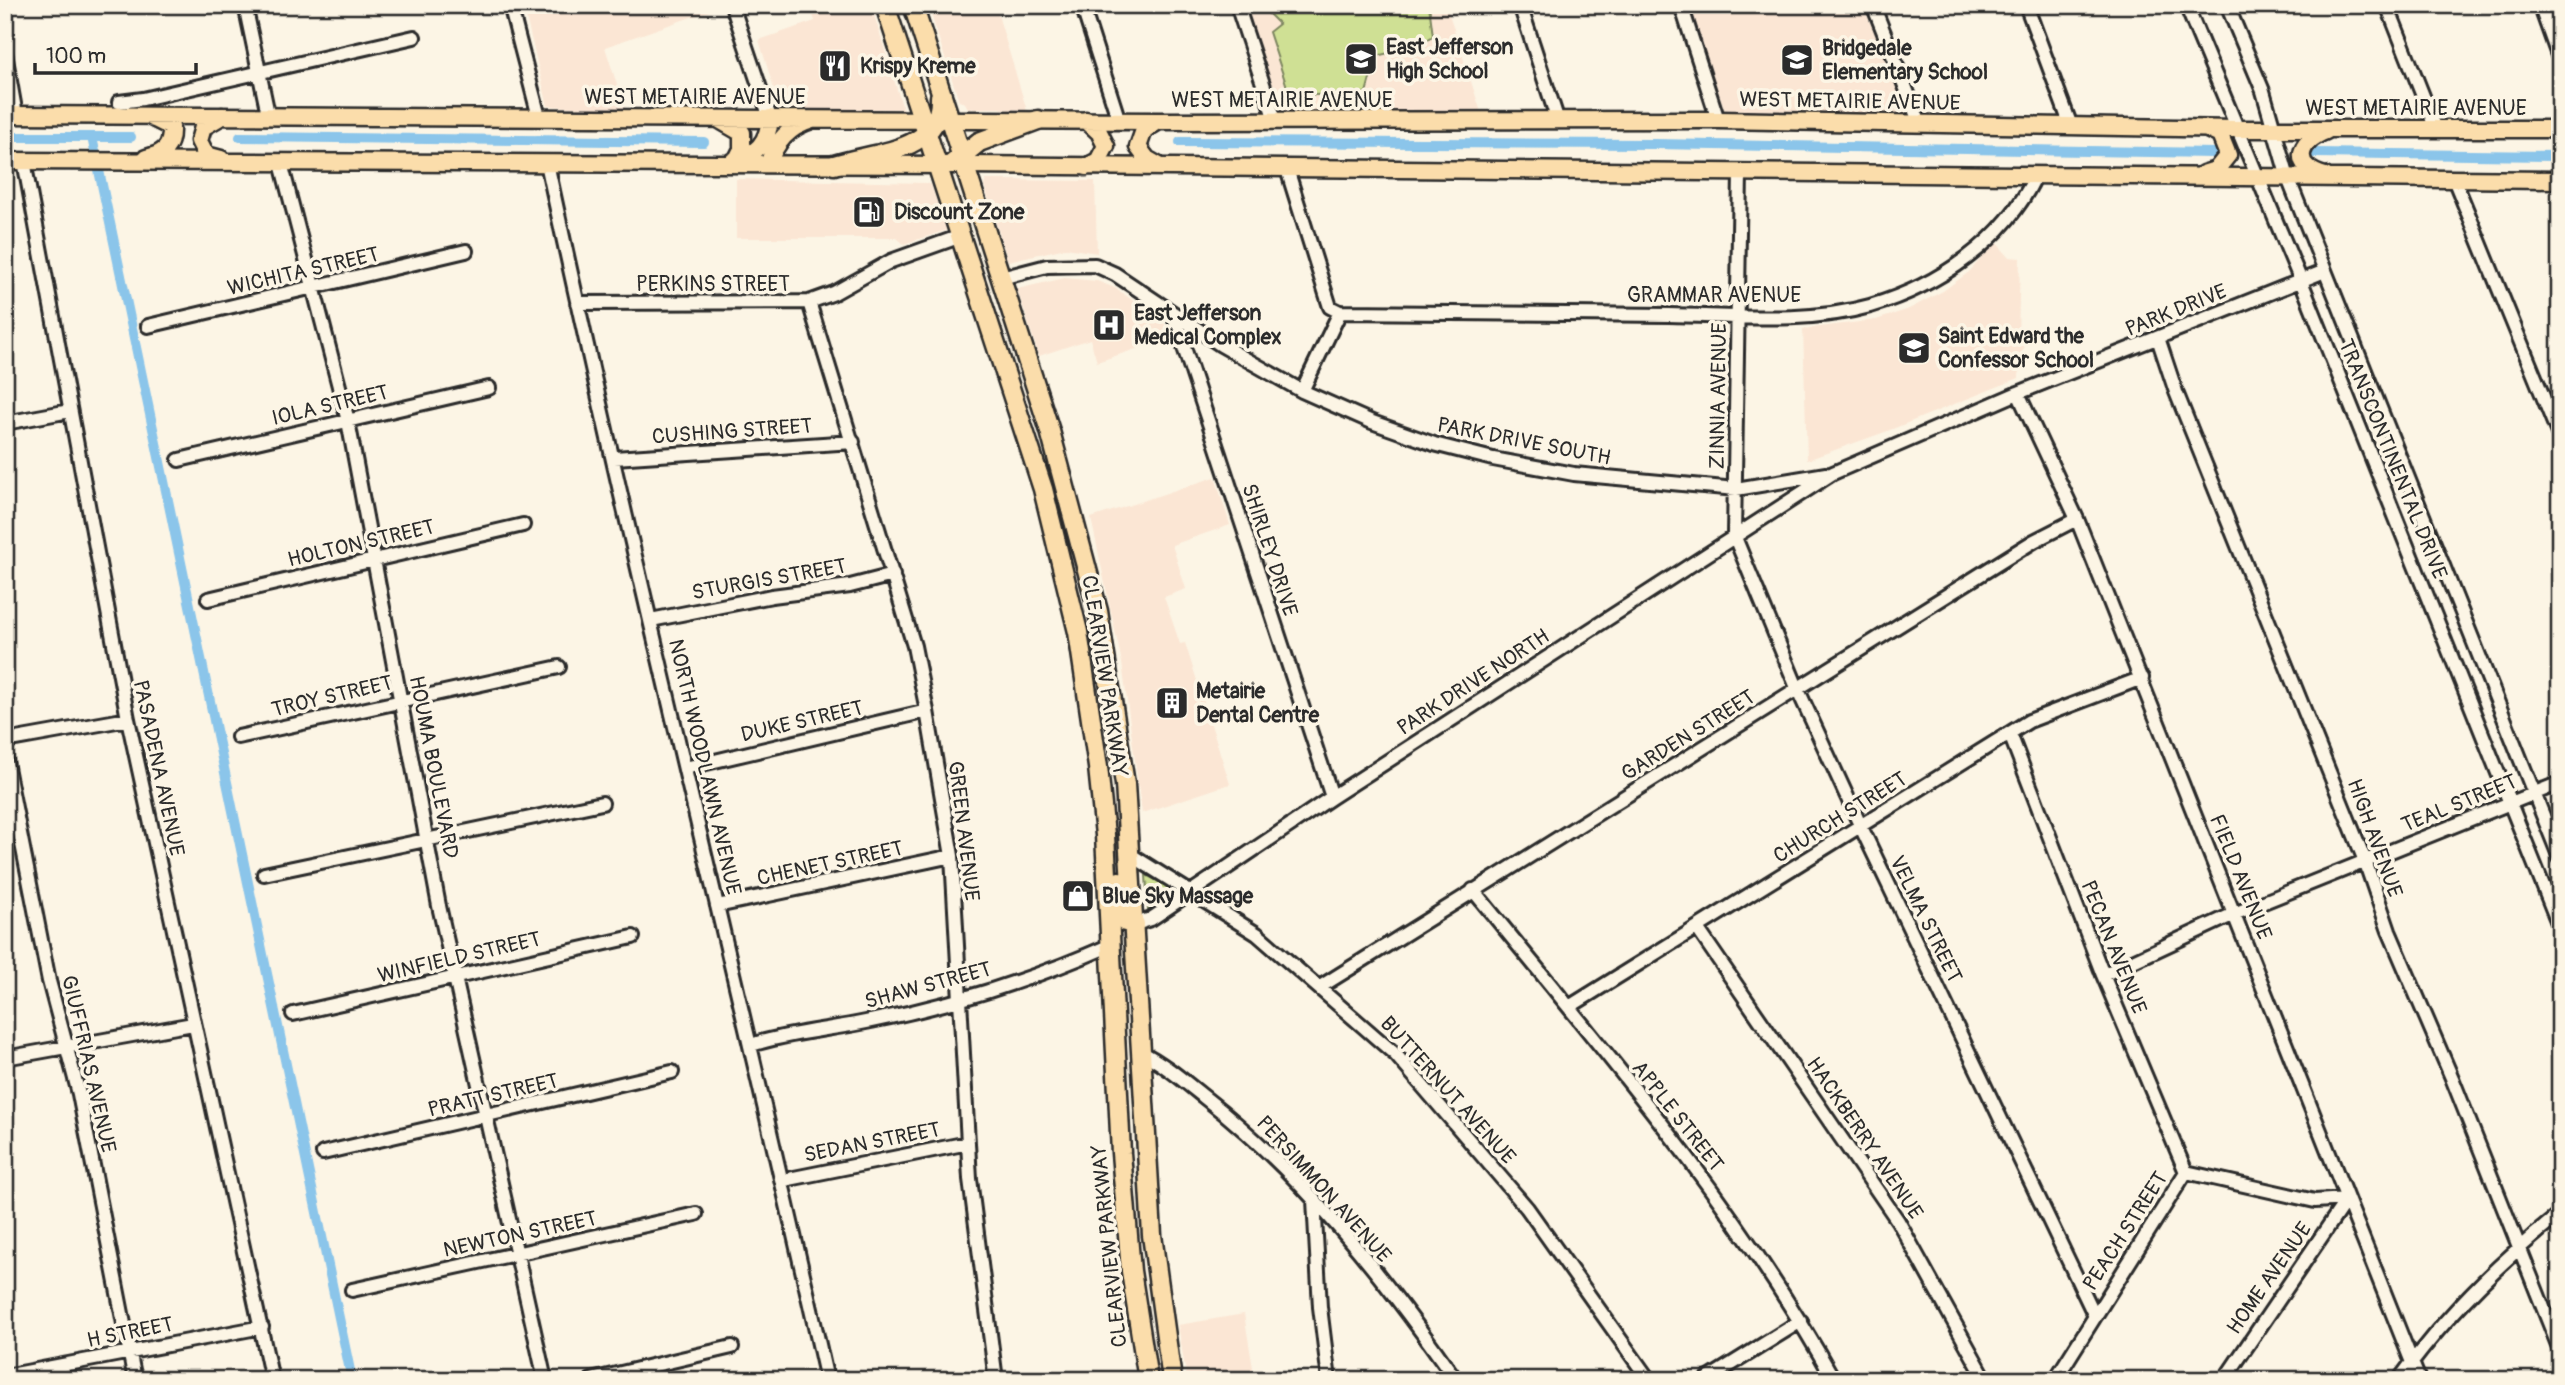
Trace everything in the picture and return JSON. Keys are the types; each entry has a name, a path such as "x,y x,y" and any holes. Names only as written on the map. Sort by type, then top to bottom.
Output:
{"highway":[{"name":"CLEARVIEW PARKWAY","path":"885,5 1001,278 1050,431 1098,611 1115,705 1131,855 1139,1051 1152,1235 1172,1380"},
{"name":"CLEARVIEW PARKWAY","path":"913,5 940,89 934,123 953,163 946,193 1059,549 1091,710 1106,848 1114,1046 1131,1270 1147,1380"},
{"path":"953,163 979,142 1038,120"},
{"path":"834,164 902,148 934,123"},
{"path":"973,277 987,281 999,319 1015,324"},
{"path":"1106,848 1119,881 1122,916 1125,922 1135,924"},
{"path":"1111,945 1124,947 1127,990 1138,1030"}],"main road":[{"path":"122,162 149,158 166,150 172,140 171,127 157,118 139,114"},
{"path":"235,114 216,118 203,127 199,141 206,155 240,163"},
{"name":"WEST METAIRIE AVENUE","path":"11,115 821,118 934,123 1038,120 1718,120 2235,129 2560,129"},
{"path":"716,118 742,133 742,149 728,162"},
{"path":"728,162 761,148 769,135 770,118"},
{"path":"768,164 774,147 786,134 807,121 821,118"},
{"path":"1086,120 1099,132 1106,146 1098,160 1086,167"},
{"path":"1159,121 1144,130 1138,147 1147,159 1163,168"},
{"path":"2191,177 2216,170 2228,155 2220,135 2204,128"},
{"path":"2331,129 2310,137 2303,145 2302,158 2307,169 2332,178"},
{"path":"786,134 786,154 800,164"},
{"path":"5,161 953,163 1163,168 2560,180"}],"street":[{"path":"245,5 268,114"},
{"path":"510,5 539,117"},
{"path":"732,5 770,118"},
{"path":"1083,5 1119,121"},
{"path":"1237,5 1275,120"},
{"path":"1520,5 1558,121"},
{"path":"1681,5 1718,120"},
{"path":"1873,5 1920,124"},
{"name":"TRANSCONTINENTAL DRIVE","path":"2186,5 2235,129 2301,281 2560,928"},
{"name":"TRANSCONTINENTAL DRIVE","path":"2227,5 2263,91 2288,178 2560,858"},
{"path":"2387,5 2436,130"},
{"path":"2540,5 2560,61"},
{"path":"2029,6 2071,126"},
{"path":"118,102 143,99 259,70 414,37"},
{"path":"5,53 11,115"},
{"name":"PASADENA AVENUE","path":"24,161 128,719 272,1380"},
{"name":"HOUMA BOULEVARD","path":"281,163 348,421 439,906 545,1380"},
{"name":"NORTH WOODLAWN AVENUE","path":"547,163 717,906 784,1180 827,1380"},
{"path":"1287,169 1331,307 1340,312 1302,391"},
{"name":"ZINNIA AVENUE","path":"1734,536 1740,173"},
{"name":"GRAMMAR AVENUE","path":"1340,312 1785,317 1855,309 1895,297 1939,277 1999,229 2024,200 2035,175"},
{"path":"2454,179 2560,438"},
{"name":"PERKINS STREET","path":"577,303 809,302 834,293 891,261 961,236"},
{"name":"WICHITA STREET","path":"148,326 466,251"},
{"name":"PARK DRIVE SOUTH","path":"1001,278 1047,266 1095,265 1115,274 1173,314 1302,391 1384,427 1434,444 1493,458 1574,474 1736,489 1833,473"},
{"name":"PARK DRIVE","path":"1833,473 2018,393 2325,271"},
{"name":"GREEN AVENUE","path":"809,302 914,646 927,711 951,856 968,1143 996,1380"},
{"name":"SHIRLEY DRIVE","path":"1173,314 1332,797"},
{"name":"HIGH AVENUE","path":"2158,338 2176,392 2365,861 2389,931 2452,1078 2560,1350"},
{"name":"IOLA STREET","path":"179,460 489,387"},
{"name":"FIELD AVENUE","path":"2018,393 2077,519 2142,678 2419,1380"},
{"path":"5,423 70,411"},
{"name":"CUSHING STREET","path":"614,458 853,442"},
{"name":"PARK DRIVE NORTH","path":"1135,924 1151,919 1332,797 1833,473"},
{"name":"GARDEN STREET","path":"1320,987 2034,541 2077,519"},
{"name":"HOLTON STREET","path":"208,599 523,525"},
{"name":"VELMA STREET","path":"1734,536 1798,690 1861,827 2094,1314"},
{"name":"STURGIS STREET","path":"651,620 772,596 850,586 893,575"},
{"name":"TROY STREET","path":"238,737 559,667"},
{"name":"CHURCH STREET","path":"1569,1007 2029,721 2142,678"},
{"name":"DUKE STREET","path":"685,768 927,711"},
{"path":"5,741 128,719"},
{"name":"PECAN AVENUE","path":"2010,734 2103,975 2186,1172"},
{"name":"GIUFFRIAS AVENUE","path":"5,757 49,981 79,1094 135,1380"},
{"name":"TEAL STREET","path":"2103,975 2234,914 2560,783"},
{"path":"264,874 603,803"},
{"name":"BUTTERNUT AVENUE","path":"1131,855 1257,934 1396,1055 1527,1208 1649,1380"},
{"name":"CHENET STREET","path":"717,906 951,856"},
{"name":"APPLE STREET","path":"1473,890 1695,1168 1801,1321 1835,1380"},
{"name":"HACKBERRY AVENUE","path":"1697,928 1898,1221 1986,1380"},
{"name":"WINFIELD STREET","path":"293,1014 633,937"},
{"name":"SHAW STREET","path":"751,1045 774,1038 868,1022 961,998 1111,945"},
{"path":"5,1058 193,1024"},
{"name":"PERSIMMON AVENUE","path":"1139,1051 1156,1059 1243,1127 1314,1200 1351,1242 1456,1380"},
{"name":"PRATT STREET","path":"323,1153 488,1117 672,1072"},
{"name":"SEDAN STREET","path":"784,1180 968,1143"},
{"name":"PEACH STREET","path":"2055,1380 2094,1314 2186,1172 2315,1202 2347,1199"},
{"name":"HOME AVENUE","path":"2224,1380 2347,1199"},
{"path":"1314,1200 1320,1307 1329,1380"},
{"name":"NEWTON STREET","path":"352,1290 696,1214"},
{"path":"2399,1380 2460,1304 2518,1247 2560,1214"},
{"path":"1706,1380 1801,1321"},
{"name":"H STREET","path":"5,1376 262,1327"},
{"path":"591,1380 732,1347"}],"shaded area":[{"path":"523,5 726,5 605,47 625,110 548,106"},
{"path":"810,5 871,5 903,109 780,109 759,40 815,21"},
{"path":"928,5 995,5 1028,114 999,108 968,108 965,103 959,101"},
{"name":"East Jefferson High School","path":"1240,5 1446,5 1481,112 1275,113"},
{"name":"Bridgedale Elementary School","path":"1689,5 1863,5 1908,116 1726,115"},
{"path":"736,179 927,183 931,185 947,230 904,244 897,238 736,238"},
{"path":"986,180 1095,181 1097,253 1066,248 1008,261 984,185"},
{"name":"Saint Edward the Confessor School","path":"1996,242 2009,257 2020,258 2018,339 2020,345 2025,346 2020,357 2031,357 2030,361 2020,361 2019,378 1807,460 1803,329 1876,320 1909,309 1943,291 1969,272"},
{"path":"1065,278 1097,281 1115,288 1164,322 1169,338 1097,362 1090,339 1039,356 1017,289"},
{"path":"1215,477 1230,525 1172,545 1186,589 1164,597 1180,644 1185,643 1230,784 1142,813 1122,663 1091,518"},
{"path":"1244,1314 1255,1380 1187,1380 1178,1325"}],"green space":[{"path":"1260,5 1429,5 1433,36 1418,46 1376,56 1366,93 1290,96 1269,32 1279,24"},
{"path":"1146,875 1177,890 1151,910 1148,910"}],"waterway":[{"path":"5,137 131,137"},
{"path":"92,137 352,1380"},
{"path":"240,137 704,142"},
{"path":"1180,142 1655,144 2215,153"},
{"path":"2314,153 2560,156"}],"place":[{"name":"East Jefferson High School","path":"1361,59"},
{"name":"Bridgedale Elementary School","path":"1797,60"},
{"name":"Krispy Kreme","path":"835,66"},
{"name":"Discount Zone","path":"869,212"},
{"name":"East Jefferson Medical Complex","path":"1109,325"},
{"name":"Saint Edward the Confessor School","path":"1914,348"},
{"name":"Metairie Dental Centre","path":"1172,703"},
{"name":"Blue Sky Massage","path":"1078,896"}]}
